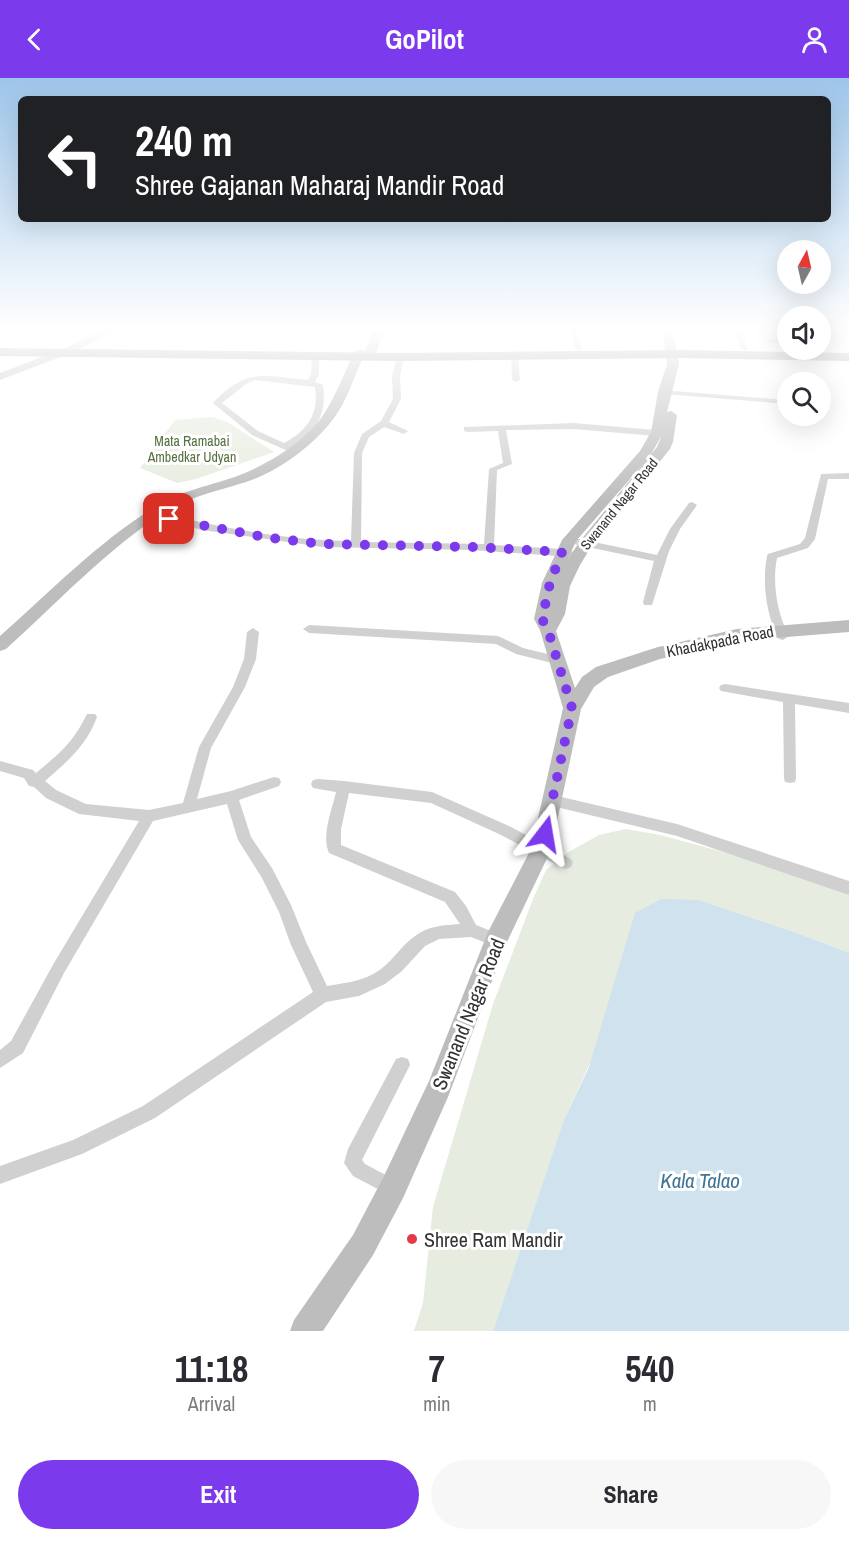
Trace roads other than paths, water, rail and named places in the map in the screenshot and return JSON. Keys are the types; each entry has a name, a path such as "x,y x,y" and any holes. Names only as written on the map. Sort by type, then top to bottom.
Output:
{"street":[{"path":"239,385 217,403 255,433 289,448"},
{"path":"0,645 119,539 152,514 183,496 244,478 279,461 319,416 322,400 319,385"},
{"path":"289,448 329,416 346,385"},
{"path":"356,545 358,453 365,436 384,423 397,399 396,385"},
{"name":"Swanand Nagar Road","path":"305,1331 363,1245 393,1188 439,1088 496,940 541,850 572,708 548,630 556,620 552,606 566,546 653,453 667,442 662,433 671,385"},
{"path":"670,393 777,401"},
{"path":"384,423 391,428 404,431"},
{"path":"466,429 574,426 662,433"},
{"path":"489,547 493,469 508,464 502,429"},
{"name":"Swanand Nagar Road","path":"556,584 653,453"},
{"path":"781,633 770,563 772,556 804,546 810,539 824,476 849,476"},
{"path":"648,602 659,559 673,528 692,505"},
{"path":"152,514 202,527 323,544 566,546 581,550 659,559"},
{"name":"Khadakpada Road","path":"592,680 740,637 849,626"},
{"path":"309,629 498,640 559,668 592,680 572,708"},
{"name":"Khadakpada Road","path":"821,630 849,631"},
{"path":"188,807 205,747 239,687 250,659 253,632"},
{"path":"725,688 849,708"},
{"path":"789,698 790,778"},
{"path":"34,782 85,735 91,717"},
{"path":"0,766 28,774 34,782 51,794 84,810 149,816 231,797 274,782"},
{"path":"318,784 432,798 504,830 566,862"},
{"path":"344,786 334,829 334,849 450,897 471,930"},
{"path":"231,797 245,840 267,873 286,910 322,995"},
{"path":"553,801 677,830 849,888"},
{"path":"0,1060 17,1047 59,968 149,816"},
{"path":"0,1175 76,1148 149,1112 322,995 359,988 380,979 420,941 438,932 471,930 496,940"},
{"path":"393,1188 358,1170 353,1163 354,1155 402,1065"}],"water":[{"name":"Kala Talao","path":"661,899 698,900 849,953 849,1331 493,1331 563,1122 589,1067 635,913"}],"place":[{"name":"Shree Ram Mandir","path":"412,1239"}],"park label":[{"name":"Mata Ramabai Ambedkar Udyan","path":"192,450"}]}
